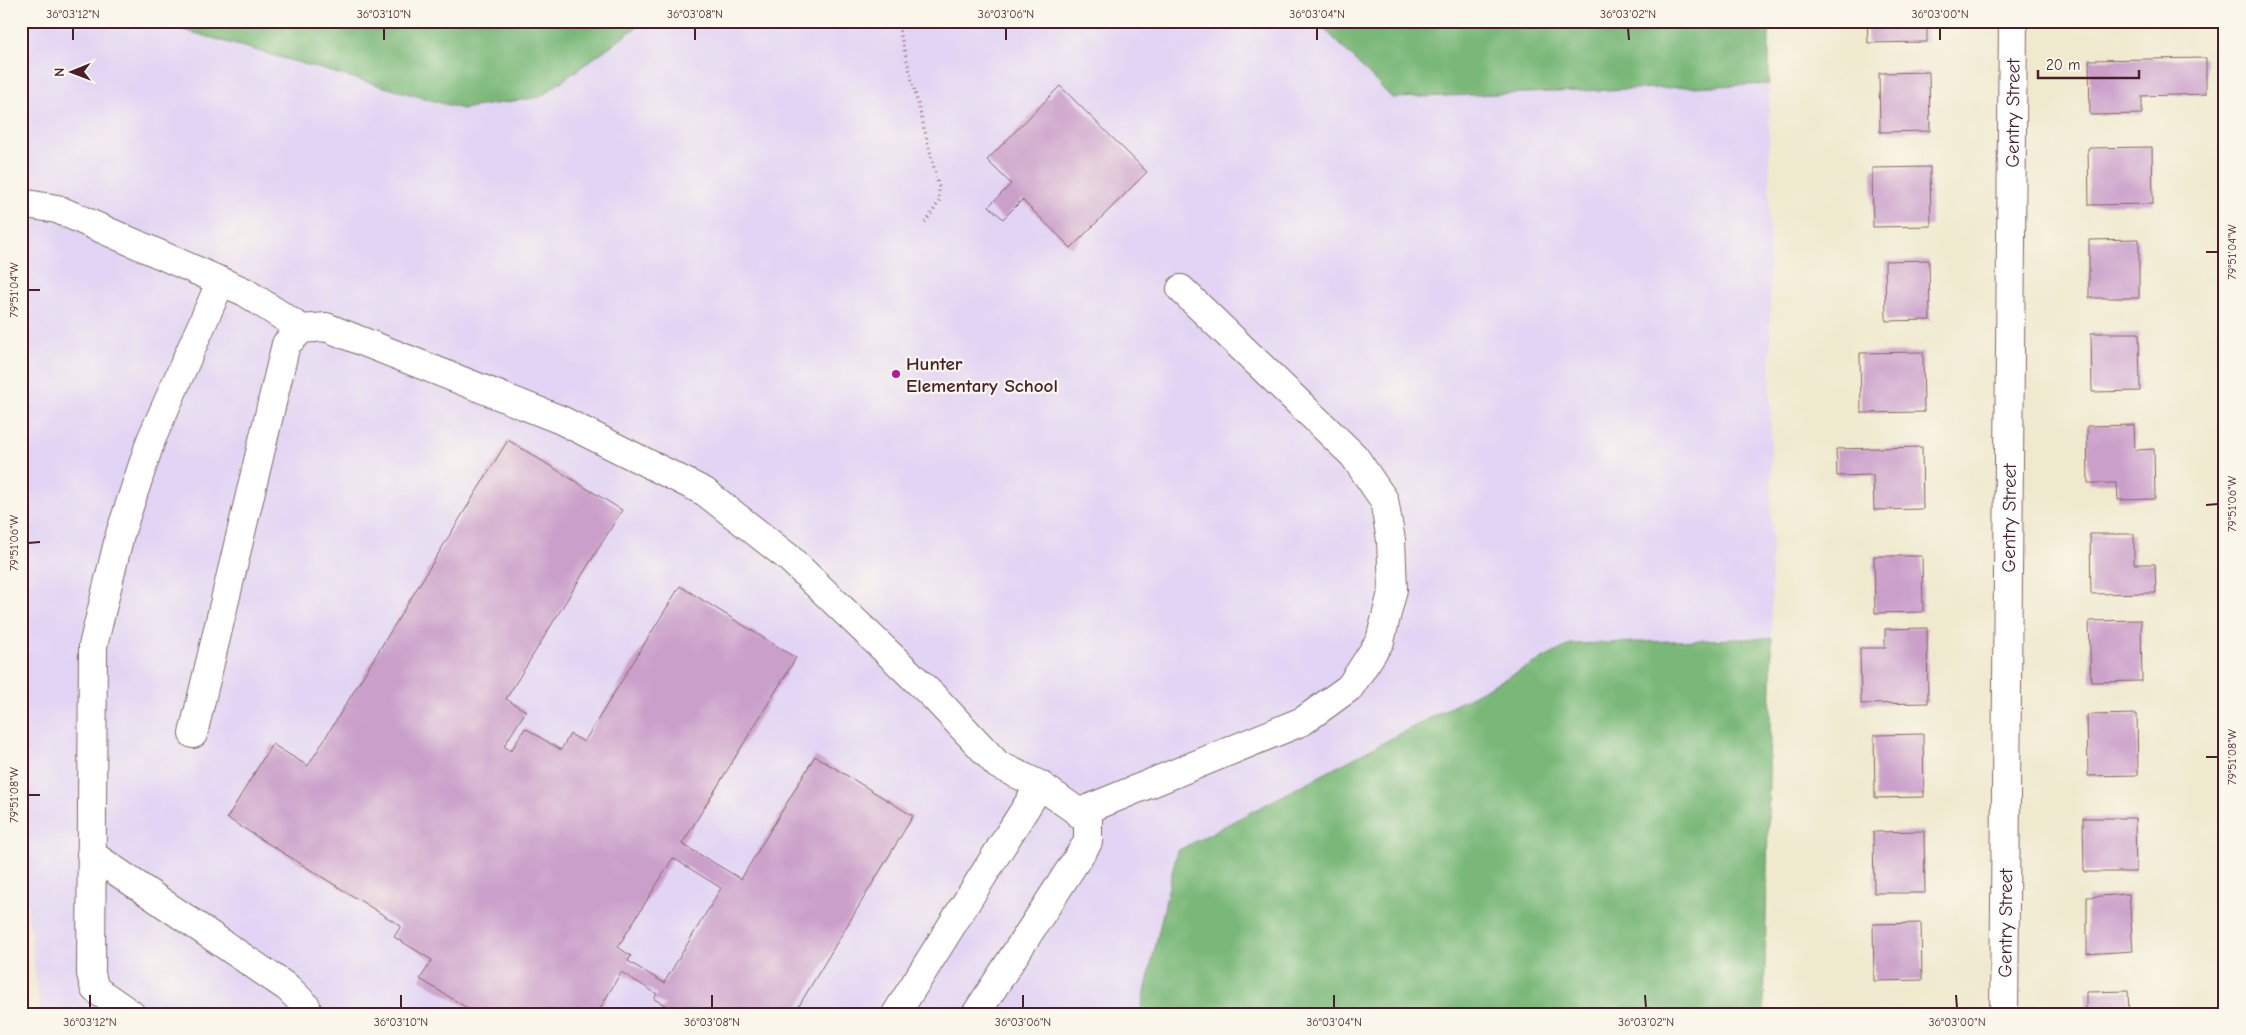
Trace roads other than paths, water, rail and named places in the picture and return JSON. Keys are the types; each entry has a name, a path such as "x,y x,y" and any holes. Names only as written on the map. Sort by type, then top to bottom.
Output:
{"street":[{"name":"Gentry Street","path":"2004,1014 2013,21"},
{"path":"21,203 58,209 221,281 245,292 302,329 326,327 561,420 705,492 790,558 935,698 998,764 1040,785 1088,819 1088,842 976,1014"},
{"path":"131,1014 95,989 91,974 92,646 120,534 151,440 221,281"},
{"path":"1078,813 1302,721 1350,686 1380,642 1393,589 1391,540 1384,500 1354,456 1181,289"},
{"path":"193,734 286,344 302,329"},
{"path":"896,1014 1040,785"},
{"path":"91,854 288,988 306,1006 306,1014"}],"place":[{"name":"Hunter Elementary School","path":"896,374"}]}
